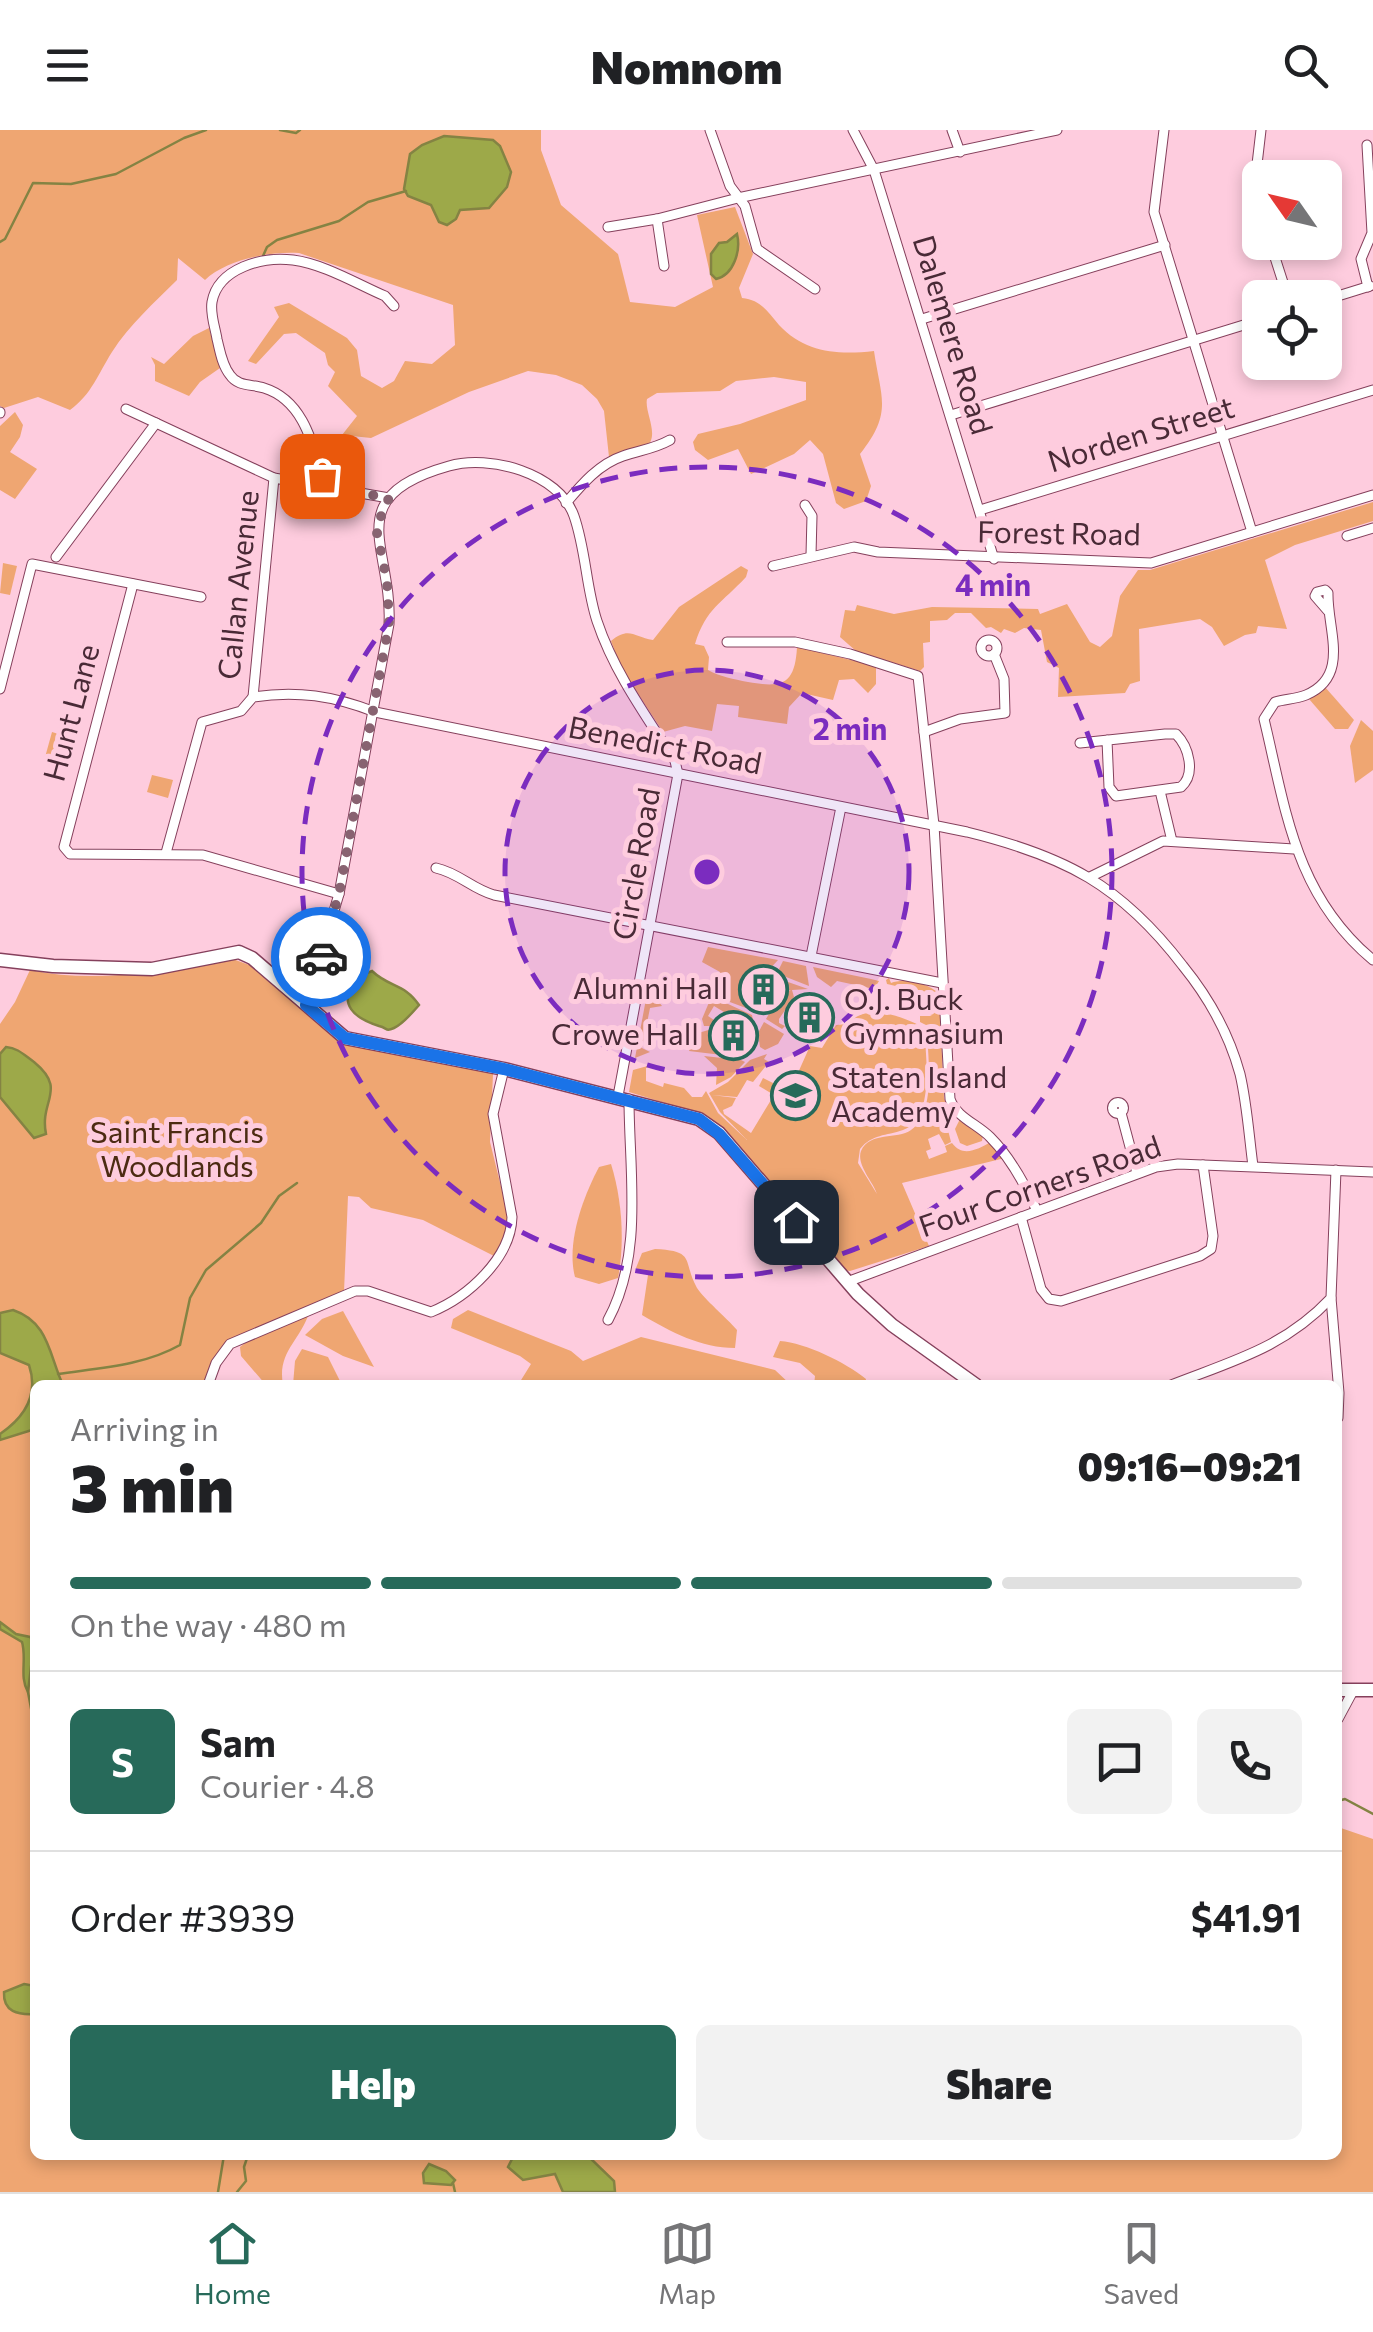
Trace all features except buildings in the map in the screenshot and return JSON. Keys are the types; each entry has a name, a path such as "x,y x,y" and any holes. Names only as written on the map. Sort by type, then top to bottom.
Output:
{"street":[{"path":"710,130 730,186 745,206 756,249 814,289"},
{"name":"Dalemere Road","path":"853,130 874,170 994,558"},
{"path":"952,130 960,152"},
{"path":"608,227 1058,130"},
{"path":"1164,130 1154,212 1252,532"},
{"path":"1258,160 1261,130"},
{"path":"1342,295 1371,286 1361,259 1372,233 1367,145"},
{"path":"658,219 664,266"},
{"path":"922,319 1165,245"},
{"path":"326,487 305,427 291,403 275,392 240,384 226,369 212,314 215,292 231,272 289,259 385,296 394,306"},
{"path":"951,415 1242,325"},
{"name":"Norden Street","path":"980,510 1373,390"},
{"path":"126,408 274,478 389,498"},
{"path":"56,556 156,423"},
{"path":"306,1005 339,894 375,712 390,604 376,528 389,498 426,474 469,462 517,468 566,503 607,464 670,440"},
{"name":"Callan Avenue","path":"253,697 274,478"},
{"name":"Forest Road","path":"811,555 854,546 878,552 1151,563 1373,496"},
{"name":"Circle Road","path":"566,503 574,514 597,620 625,685 675,761 678,774 624,1098 630,1260 622,1291 608,1320"},
{"path":"773,566 811,555 812,516 805,505"},
{"path":"1347,536 1373,528"},
{"path":"0,689 32,564 201,596"},
{"name":"Hunt Lane","path":"132,584 64,847 70,854 166,854"},
{"path":"1328,611 1336,654 1331,672 1312,692 1274,702 1264,719 1294,849 1338,925 1373,960"},
{"path":"727,642 796,642 918,676 934,826 952,1107 987,1134 1009,1158 1037,1211"},
{"path":"924,732 960,719 1004,713 1004,679 994,654"},
{"name":"Benedict Road","path":"166,854 202,722 241,711 253,697 311,694 375,712 1024,846 1090,876 1147,921 1192,976 1214,1011 1240,1077 1253,1166"},
{"path":"1080,743 1107,740 1171,733 1180,738 1190,775 1181,786 1123,797 1114,794 1109,787 1107,740"},
{"path":"1160,791 1172,841"},
{"path":"810,956 840,807"},
{"path":"1090,876 1153,844 1172,841 1294,849"},
{"path":"166,854 202,855 339,894"},
{"path":"436,868 457,874 478,891 942,982"},
{"path":"0,960 152,969 239,952 252,958 345,1038 504,1069 699,1119 719,1134 847,1282 892,1325 969,1380"},
{"path":"210,1380 230,1344 355,1291 368,1291 431,1312 444,1307 486,1273 512,1232 493,1114 504,1069"},
{"path":"1121,1113 1136,1173"},
{"name":"Four Corners Road","path":"847,1282 1136,1173 1178,1164 1373,1172"},
{"path":"1021,1217 1040,1289 1050,1299 1061,1300 1200,1256 1210,1249 1213,1236 1202,1165"},
{"path":"1336,1170 1330,1298 1338,1380"},
{"path":"1183,1380 1276,1344 1313,1318 1330,1298"},
{"path":"1342,1690 1372,1686"},
{"path":"1342,1712 1353,1691"}],"green space":[{"path":"0,130 541,130 541,150 561,205 618,254 630,302 675,307 713,287 697,215 735,207 753,254 739,288 742,298 759,304 789,334 811,347 848,353 874,351 882,405 877,427 860,454 871,486 866,501 844,509 836,503 823,454 810,440 794,454 751,474 738,449 708,460 695,450 693,442 698,434 740,424 806,400 806,382 774,377 736,381 720,391 657,393 647,399 652,432 649,444 609,457 604,411 597,399 582,385 556,375 528,371 469,392 371,438 342,435 357,416 328,386 335,372 325,353 296,333 284,334 256,364 248,361 279,317 274,307 289,303 347,338 357,350 361,376 382,388 394,381 405,361 432,364 455,345 453,305 299,253 249,258 224,267 205,280 178,258 177,280 126,332 78,404 70,410 38,397 4,408 0,406"},
{"path":"209,328 220,368 200,382 189,396 155,381 151,357 164,364 193,336"},
{"path":"15,412 23,425 10,452 37,469 15,499 0,490 0,426"},
{"path":"1373,502 1373,521 1295,545 1265,560 1287,629 1258,626 1256,633 1224,646 1212,627 1200,619 1139,629 1140,681 1130,684 1125,693 1058,697 1059,668 1047,662 1041,630 1024,628 1015,633 1004,629 1001,633 986,628 971,613 955,613 947,620 930,621 930,642 923,643 924,667 920,671 856,651 840,637 845,610 855,611 857,605 894,614 932,607 1038,609 1040,614 1067,604 1090,642 1100,647 1112,636 1120,596 1138,570 1150,570"},
{"path":"3,563 17,566 10,595 0,593"},
{"path":"741,566 748,570 746,577 710,614 695,644 704,646 709,657 708,670 748,682 778,684 790,676 797,647 876,666 876,684 868,693 854,679 839,680 833,700 802,693 789,707 787,724 738,717 739,706 717,704 712,731 685,726 663,732 622,670 611,641 627,633 653,640 679,607"},
{"path":"1325,687 1354,720 1348,729 1335,729 1309,699"},
{"path":"1361,720 1373,731 1373,770 1355,783 1350,746"},
{"path":"52,732 65,736 57,765 44,761"},
{"path":"152,775 173,780 168,798 147,792"},
{"path":"708,947 778,960 767,972 758,967 741,996 751,1002 746,1008 719,998 720,992 713,987 720,972 702,962"},
{"name":"Saint Francis Woodlands","path":"230,958 252,966 328,1031 493,1074 490,1142 508,1215 504,1237 494,1256 423,1220 371,1208 359,1197 348,1196 344,1292 227,1341 208,1380 30,1380 30,2160 1342,2160 1342,1828 1373,1839 1373,2192 0,2192 0,1024 30,970 80,976 156,971"},
{"path":"783,961 806,966 809,986 781,975"},
{"path":"813,967 879,981 874,989 837,981 831,987 817,977"},
{"path":"889,978 891,983 923,984 939,994 944,1098 955,1115 948,1130 951,1142 945,1145 939,1134 928,1139 929,1159 947,1152 945,1146 952,1143 966,1151 991,1142 1005,1158 902,1183 929,1246 850,1271 844,1270 691,1111 629,1092 633,1070 655,1064 646,1068 646,1081 684,1088 692,1097 702,1097 706,1091 718,1113 747,1140 720,1112 709,1093 728,1082 750,1060 767,1054 764,1059 769,1062 753,1082 747,1080 737,1097 712,1095 736,1098 732,1106 723,1110 724,1114 751,1133 774,1095 759,1086 763,1078 781,1087 790,1071 797,1075 810,1046 822,1048 836,1025 875,1013 907,1020 924,1028 924,1100 913,1124 874,1138 860,1149 858,1163 877,1194 863,1168 861,1151 877,1138 911,1130 924,1111 929,1084 927,1031 920,1022 920,1016 932,1016 926,1013 926,993 887,984"},
{"path":"788,982 808,989 792,990 794,997 779,1019 785,1026 782,1029 766,1019 783,990 791,991 784,988"},
{"path":"715,998 752,1015 755,1031 750,1040 754,1029 737,1024 739,1021 722,1015 724,1012 714,1006 708,1016 717,1022 715,1026 704,1026 702,1019 710,1000"},
{"path":"646,999 662,1006 650,1008 642,1048 650,1052 635,1058"},
{"path":"764,1022 784,1034 778,1044 765,1050 760,1047 758,1033"},
{"path":"715,1028 719,1031 711,1045 730,1056 689,1051 695,1034"},
{"path":"704,1056 745,1062 731,1077 716,1085 717,1068"},
{"path":"960,1119 983,1135 982,1141 967,1146 960,1143 955,1129"},
{"path":"611,1164 621,1221 620,1264 618,1278 599,1284 575,1277 573,1250 578,1220 593,1179 599,1167"},
{"path":"655,1249 683,1255 697,1288 737,1330 735,1348 698,1342 642,1315 648,1275 636,1268 642,1253"},
{"path":"468,1310 571,1351 583,1361 641,1337 775,1370 786,1380 521,1380 531,1364 451,1328 453,1319"},
{"path":"343,1311 374,1367 343,1356 305,1335 322,1319"},
{"path":"309,1313 286,1355 283,1380 262,1380 241,1356 240,1347"},
{"path":"780,1341 801,1345 836,1360 866,1380 815,1380 800,1363 773,1357"},
{"path":"302,1349 328,1357 340,1380 293,1380 295,1361"}],"shaded area":[{"path":"444,136 493,140 500,146 511,172 507,187 489,208 460,210 447,225 439,222 431,205 408,196 404,189 410,154"},
{"path":"737,234 735,261 727,273 716,279 711,274 711,254 719,243"},
{"path":"372,971 408,993 419,1005 391,1029 362,1019 348,1003 354,978"},
{"path":"6,1047 34,1062 49,1080 46,1134 34,1138 0,1097 0,1054"},
{"path":"13,1310 34,1323 46,1341 61,1380 32,1380 29,1365 0,1353 0,1313"},
{"path":"30,1399 30,1431 0,1440 0,1434"},
{"path":"0,1622 16,1634 30,1637 28,1692 22,1642 0,1629"},
{"path":"30,1985 30,2014 9,2008 4,1992"},
{"path":"512,2160 592,2160 614,2181 615,2192 563,2192 555,2174 523,2180 508,2167"},
{"path":"429,2164 455,2180 451,2185 424,2183 423,2173"}],"waterway":[{"path":"0,242 33,183 71,184 116,174 206,130"},
{"path":"280,130 300,130"},
{"path":"263,256 277,240 339,221 368,202 406,191"},
{"path":"58,1374 136,1362 180,1345 190,1298 206,1270 261,1223 279,1196 297,1183"},
{"path":"28,1692 30,1703"},
{"path":"1342,1800 1373,1814"},
{"path":"218,2192 223,2160"},
{"path":"237,2192 246,2181 246,2160"},
{"path":"453,2183 455,2192"}],"way so far":[{"path":"321,957 339,894 375,712 390,604 376,528 389,498 326,487 322,476"}],"place":[{"name":"Alumni Hall","path":"763,989"},
{"name":"O.J. Buck Gymnasium","path":"809,1017"},
{"name":"Crowe Hall","path":"734,1035"},
{"name":"Staten Island Academy","path":"796,1095"}],"route":[{"path":"321,957 306,1005 345,1038 504,1069 699,1119 719,1134 796,1222"}]}
